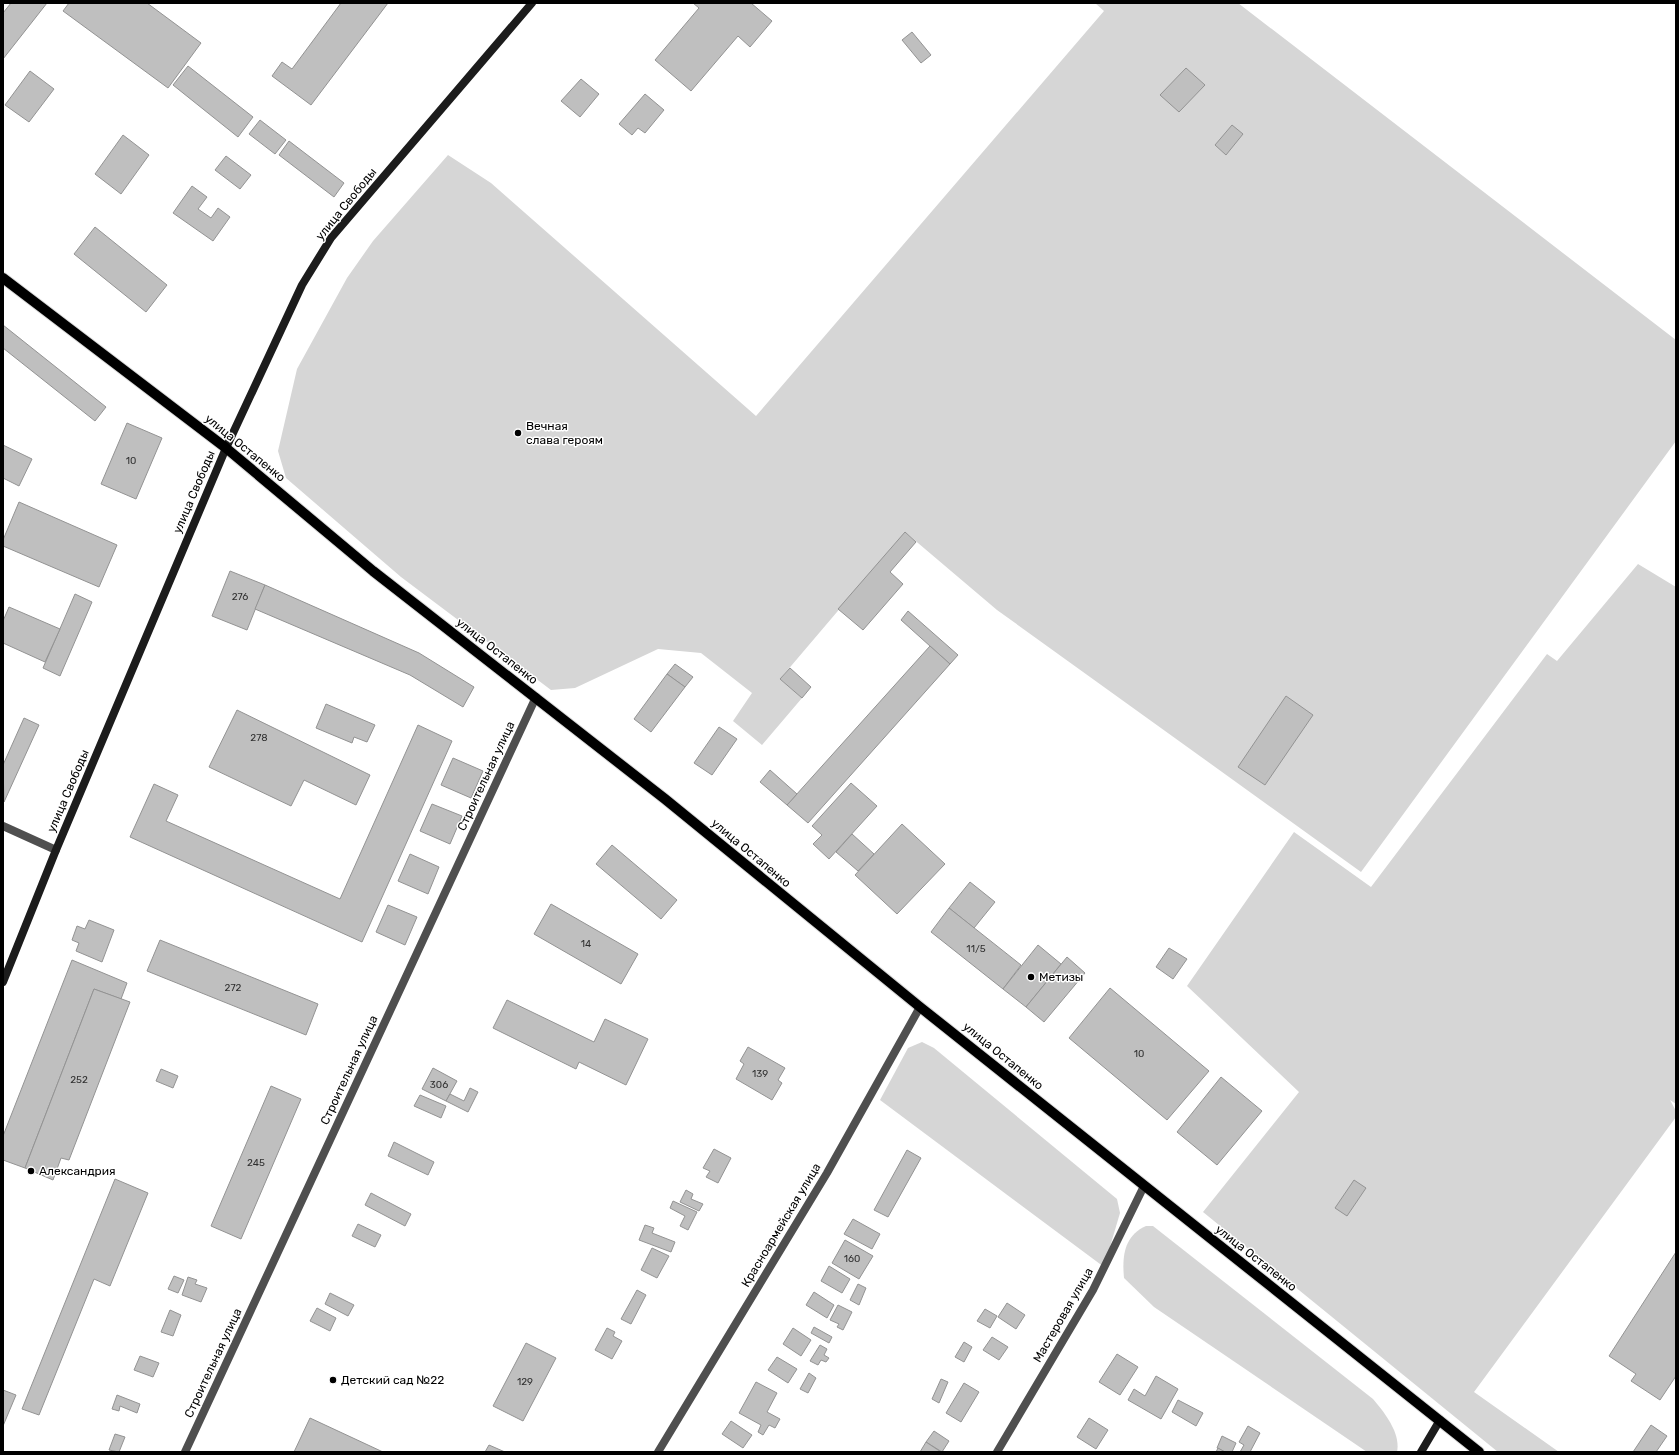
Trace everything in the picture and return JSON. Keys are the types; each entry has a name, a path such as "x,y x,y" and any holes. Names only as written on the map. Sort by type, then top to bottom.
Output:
{"main road":[{"name":"улица Остапенко","path":"3,278 226,448 373,571 665,799 920,1007 1479,1452"}],"street":[{"name":"улица Свободы","path":"3,982 56,850 226,448 302,285 331,238 532,3"},
{"name":"Строительная улица","path":"185,1452 536,697"},
{"path":"3,826 56,850"},
{"name":"Красноармейская улица","path":"658,1452 827,1173 920,1007"},
{"name":"Мастеровая улица","path":"997,1452 1093,1290 1144,1186"},
{"path":"1421,1452 1440,1420"}],"shaded area":[{"path":"1095,3 1238,3 1676,340 1676,441 1361,872 997,610 905,532 780,679 802,698 762,745 733,721 752,693 701,653 658,649 575,688 551,690 401,577 286,478 278,451 297,369 347,278 373,241 448,155 491,183 756,416 1104,11"},
{"path":"1638,564 1676,587 1676,1104 1670,1100 1676,1111 1676,1117 1474,1392 1559,1452 1498,1452 1203,1212 1299,1092 1187,986 1294,832 1371,887 1547,654 1557,661"},
{"path":"922,1042 934,1048 1117,1199 1120,1213 1104,1267 880,1100 908,1048"},
{"path":"1146,1226 1153,1226 1373,1399 1391,1423 1398,1445 1397,1452 1367,1452 1154,1307 1124,1278 1124,1255 1126,1248 1133,1235"}],"building":[{"path":"11,3 47,3 3,59 3,13"},
{"path":"69,3 147,3 201,43 168,88 63,11"},
{"path":"341,3 388,3 311,105 272,76 282,62 292,69"},
{"path":"693,3 751,3 772,21 750,47 738,36 691,91 655,60 699,8"},
{"path":"912,32 931,55 921,63 902,40"},
{"path":"188,66 253,117 238,137 173,85"},
{"path":"1186,68 1205,85 1179,112 1160,95"},
{"path":"30,71 54,89 29,122 5,105"},
{"path":"581,79 599,94 580,117 561,101"},
{"path":"645,94 664,110 645,133 638,128 632,135 619,124"},
{"path":"260,120 286,140 275,154 249,134"},
{"path":"1232,125 1243,134 1226,155 1215,145"},
{"path":"123,135 149,155 121,194 95,174"},
{"path":"289,141 344,183 334,197 279,155"},
{"path":"226,156 251,175 240,189 215,170"},
{"path":"192,186 207,197 198,209 211,218 218,208 230,217 213,241 173,213"},
{"path":"95,227 167,285 146,312 74,254"},
{"path":"3,325 106,407 95,421 3,348"},
{"path":"127,423 162,438 136,499 101,484"},
{"path":"3,445 32,459 19,486 3,478"},
{"path":"19,502 117,545 99,587 3,546 3,540"},
{"path":"905,532 916,542 890,572 903,584 863,630 838,609"},
{"path":"230,571 265,585 247,630 212,616"},
{"path":"265,585 419,653 474,687 463,707 410,675 255,609"},
{"path":"75,594 92,602 60,676 43,668"},
{"path":"9,607 60,629 45,662 3,643 3,621"},
{"path":"908,611 958,655 950,664 901,620"},
{"path":"930,646 950,664 808,823 787,805"},
{"path":"675,664 693,677 685,687 667,674"},
{"path":"790,668 811,687 802,698 780,679"},
{"path":"667,674 685,687 651,732 634,719"},
{"path":"1286,696 1313,715 1265,785 1238,767"},
{"path":"326,704 375,725 367,742 354,737 352,743 316,728"},
{"path":"237,710 370,775 356,805 304,780 291,806 209,767"},
{"path":"24,718 39,725 4,802 3,765"},
{"path":"418,725 452,741 362,942 130,837 154,784 178,795 166,821 340,899"},
{"path":"719,727 737,739 712,775 694,763"},
{"path":"453,758 483,771 471,798 441,785"},
{"path":"770,770 797,794 787,805 760,782"},
{"path":"851,783 877,806 829,859 813,844 822,835 812,826"},
{"path":"432,804 462,816 450,844 420,831"},
{"path":"902,824 945,864 897,914 855,875"},
{"path":"852,834 874,854 858,871 836,852"},
{"path":"612,845 677,900 661,919 596,864"},
{"path":"410,854 439,867 428,894 398,881"},
{"path":"970,882 995,902 974,928 949,908"},
{"path":"551,904 638,954 621,984 534,934"},
{"path":"388,905 417,917 405,945 376,932"},
{"path":"949,908 1021,965 1003,989 931,932"},
{"path":"89,920 114,930 102,962 76,951 79,943 72,940 77,926 85,929"},
{"path":"160,940 318,1004 306,1035 147,971"},
{"name":"Метизы","path":"1038,945 1061,964 1026,1007 1003,989"},
{"path":"1169,948 1187,959 1173,979 1156,967"},
{"path":"1067,957 1085,973 1044,1022 1026,1007"},
{"path":"72,960 127,983 121,999 94,989 25,1168 3,1160 3,1136"},
{"path":"1110,988 1209,1071 1167,1120 1069,1038"},
{"path":"94,989 130,1002 69,1160 61,1158 53,1180 25,1168"},
{"path":"507,1000 594,1042 605,1019 648,1039 626,1085 579,1062 576,1069 493,1028"},
{"path":"748,1047 785,1068 778,1080 782,1083 772,1100 736,1079 744,1064 740,1061"},
{"path":"433,1068 457,1081 446,1101 422,1089"},
{"path":"161,1069 178,1076 173,1088 156,1081"},
{"path":"1221,1077 1262,1111 1217,1165 1177,1132"},
{"path":"271,1086 301,1099 241,1239 211,1226"},
{"path":"470,1088 478,1092 468,1112 446,1101 450,1094 464,1101"},
{"path":"420,1095 446,1106 441,1118 414,1106"},
{"path":"394,1142 434,1162 428,1175 388,1156"},
{"path":"714,1149 731,1158 718,1183 706,1177 710,1171 703,1168"},
{"path":"907,1150 921,1158 888,1217 874,1210"},
{"path":"115,1179 148,1193 110,1286 94,1279 39,1415 22,1409"},
{"path":"1354,1180 1366,1188 1347,1216 1335,1208"},
{"path":"686,1190 693,1194 691,1199 703,1204 699,1211 680,1202"},
{"path":"371,1193 411,1214 405,1226 365,1205"},
{"path":"673,1201 697,1212 688,1230 680,1226 685,1216 670,1208"},
{"path":"853,1219 880,1234 872,1249 844,1234"},
{"path":"358,1224 381,1235 375,1247 352,1236"},
{"path":"645,1225 654,1228 652,1233 675,1242 671,1252 639,1240"},
{"path":"845,1240 873,1256 859,1279 832,1263"},
{"path":"652,1248 669,1256 657,1278 641,1270"},
{"path":"1676,1252 1676,1376 1660,1400 1631,1381 1636,1374 1609,1356"},
{"path":"829,1266 850,1279 842,1293 821,1281"},
{"path":"174,1276 184,1280 178,1293 168,1289"},
{"path":"188,1277 197,1280 195,1284 207,1288 201,1302 182,1295"},
{"path":"858,1284 866,1288 859,1305 850,1300"},
{"path":"637,1290 646,1295 631,1324 621,1319"},
{"path":"814,1292 834,1305 827,1318 806,1305"},
{"path":"330,1293 354,1305 348,1316 325,1304"},
{"path":"1007,1303 1025,1315 1016,1329 998,1317"},
{"path":"838,1305 852,1312 843,1330 837,1327 839,1324 830,1320"},
{"path":"317,1308 336,1318 330,1331 310,1321"},
{"path":"985,1309 997,1316 990,1328 977,1321"},
{"path":"170,1310 181,1315 173,1336 161,1332"},
{"path":"814,1327 832,1337 829,1343 811,1333"},
{"path":"607,1328 615,1332 613,1336 622,1341 612,1359 595,1350"},
{"path":"793,1328 811,1340 801,1356 783,1344"},
{"path":"992,1337 1008,1347 999,1360 983,1350"},
{"path":"964,1342 972,1347 964,1362 955,1357"},
{"path":"526,1343 556,1358 523,1421 493,1406"},
{"path":"820,1345 827,1349 824,1355 829,1358 826,1362 821,1360 818,1365 810,1361"},
{"path":"1117,1354 1138,1367 1120,1395 1099,1382"},
{"path":"140,1356 159,1363 153,1377 134,1370"},
{"path":"777,1357 797,1369 788,1383 768,1370"},
{"path":"809,1373 816,1378 808,1393 800,1389"},
{"path":"1156,1376 1178,1389 1161,1419 1128,1400 1134,1389 1145,1396"},
{"path":"941,1379 948,1382 939,1403 932,1399"},
{"path":"756,1382 777,1393 767,1412 780,1419 775,1428 769,1425 763,1435 758,1432 761,1425 739,1413"},
{"path":"964,1383 979,1392 961,1422 946,1413"},
{"path":"3,1390 16,1395 3,1426"},
{"path":"117,1395 140,1404 137,1413 120,1406 119,1411 112,1409"},
{"path":"1178,1400 1203,1413 1196,1426 1172,1412"},
{"path":"310,1418 383,1452 294,1452"},
{"path":"1089,1418 1108,1430 1096,1449 1077,1437"},
{"path":"731,1421 752,1435 743,1448 722,1434"},
{"path":"1651,1425 1667,1436 1656,1452 1633,1452"},
{"path":"1248,1426 1260,1433 1250,1452 1240,1452 1244,1445 1239,1442"},
{"path":"934,1431 949,1441 942,1452 926,1442"},
{"path":"115,1434 125,1437 119,1452 109,1450"},
{"path":"1222,1436 1236,1443 1232,1452 1225,1452 1217,1448"},
{"path":"926,1442 941,1452 920,1452"},
{"path":"489,1445 505,1452 485,1452"},
{"path":"1218,1448 1225,1452 1216,1452"}],"place":[{"name":"Вечная слава героям","path":"518,433"},
{"name":"Метизы","path":"1031,977"},
{"name":"Александрия","path":"31,1171"},
{"name":"Детский сад №22","path":"333,1380"}]}
